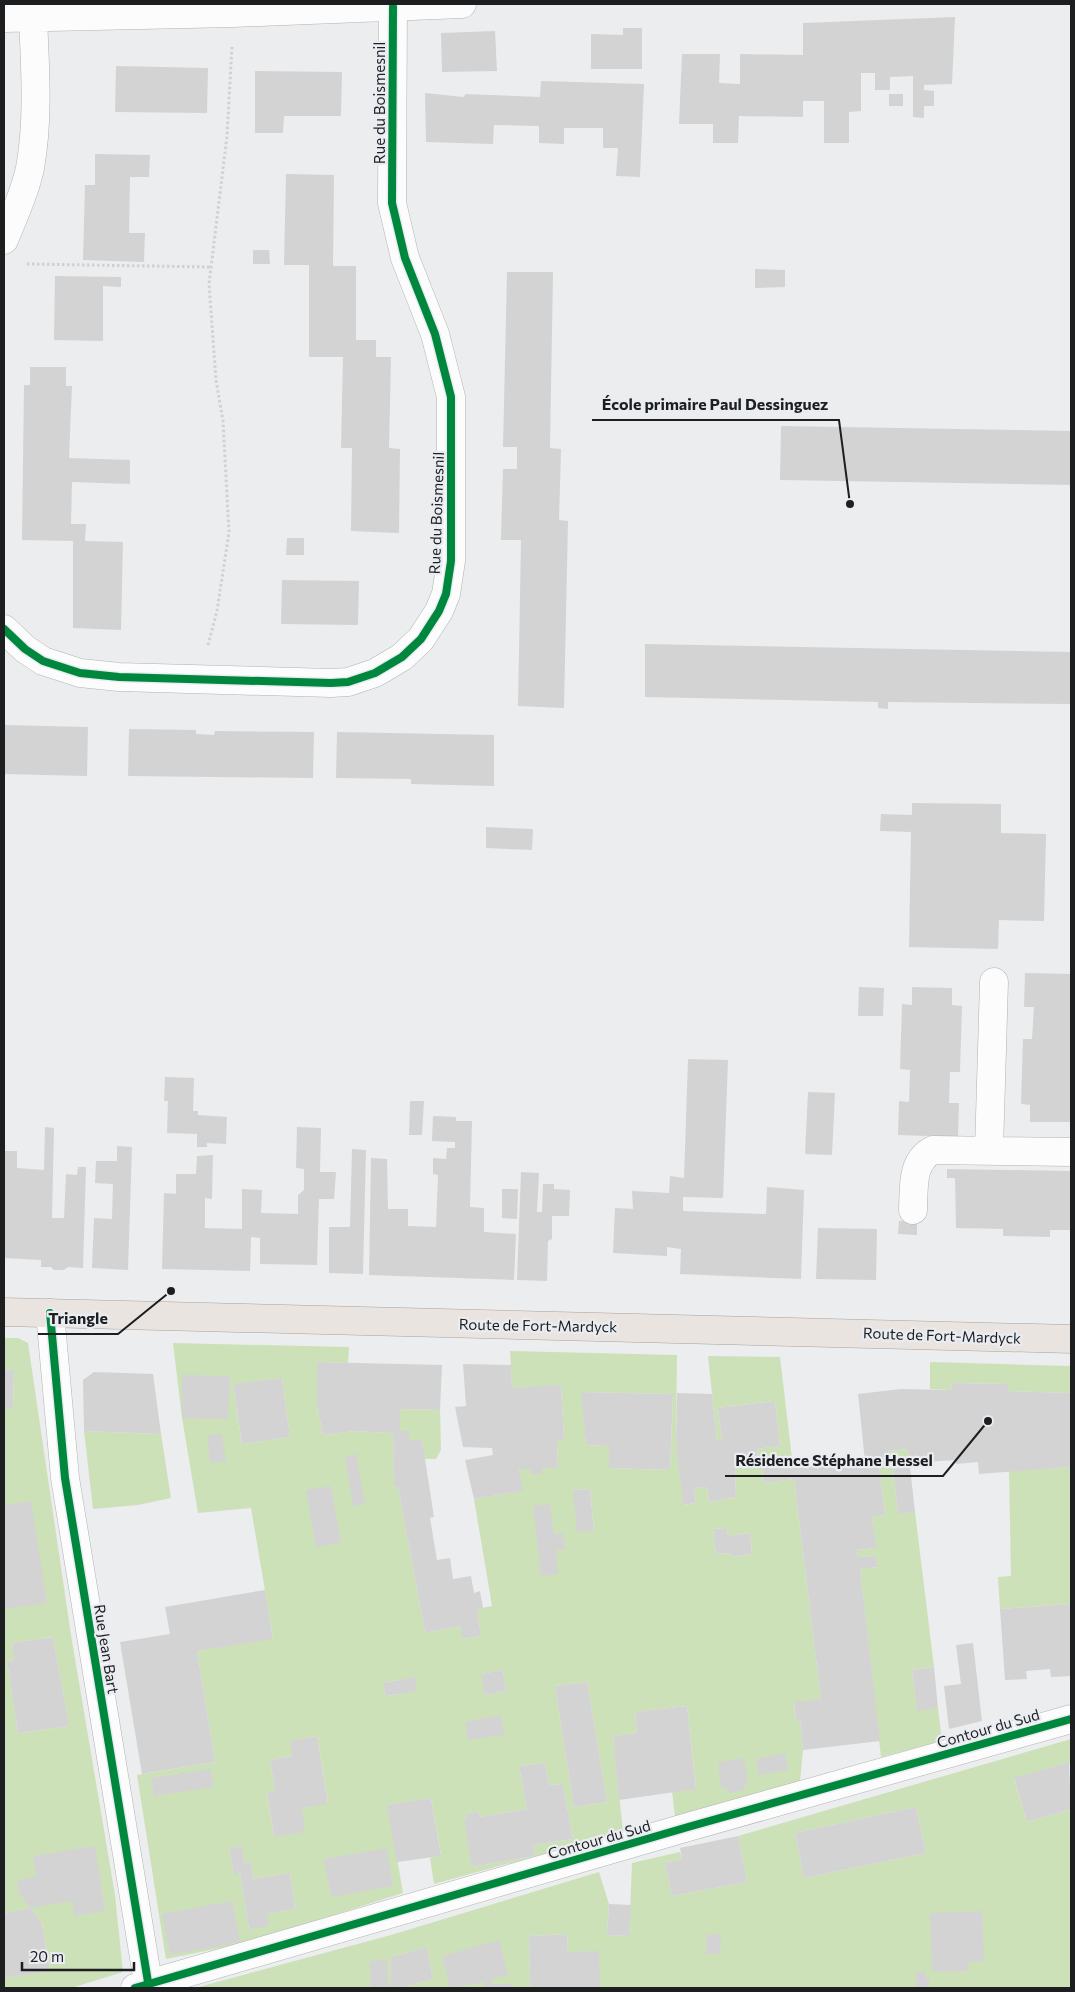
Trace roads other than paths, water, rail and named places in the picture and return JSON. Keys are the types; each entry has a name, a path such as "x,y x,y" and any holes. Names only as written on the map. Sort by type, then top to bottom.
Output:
{"main road":[{"name":"Route de Fort-Mardyck","path":"4,1312 1071,1339"}],"street":[{"path":"4,18 233,13 462,4"},
{"name":"Rue du Boismesnil","path":"4,629 25,649 43,661 80,672 119,677 331,683 362,678 390,665 417,643 431,625 446,594 450,561 451,397 435,334 405,258 392,203 393,7"},
{"path":"4,240 24,187 33,145 36,109 33,18"},
{"path":"989,1150 994,982"},
{"path":"914,1210 914,1177 926,1153 942,1148 1071,1152"},
{"name":"Rue Jean Bart","path":"50,1313 65,1478 144,1987"},
{"name":"Contour du Sud","path":"144,1987 1071,1719"}],"place":[{"name":"École primaire Paul Dessinguez","path":"850,504"},
{"name":"Triangle","path":"171,1291"},
{"name":"Résidence Stéphane Hessel","path":"988,1421"}]}
